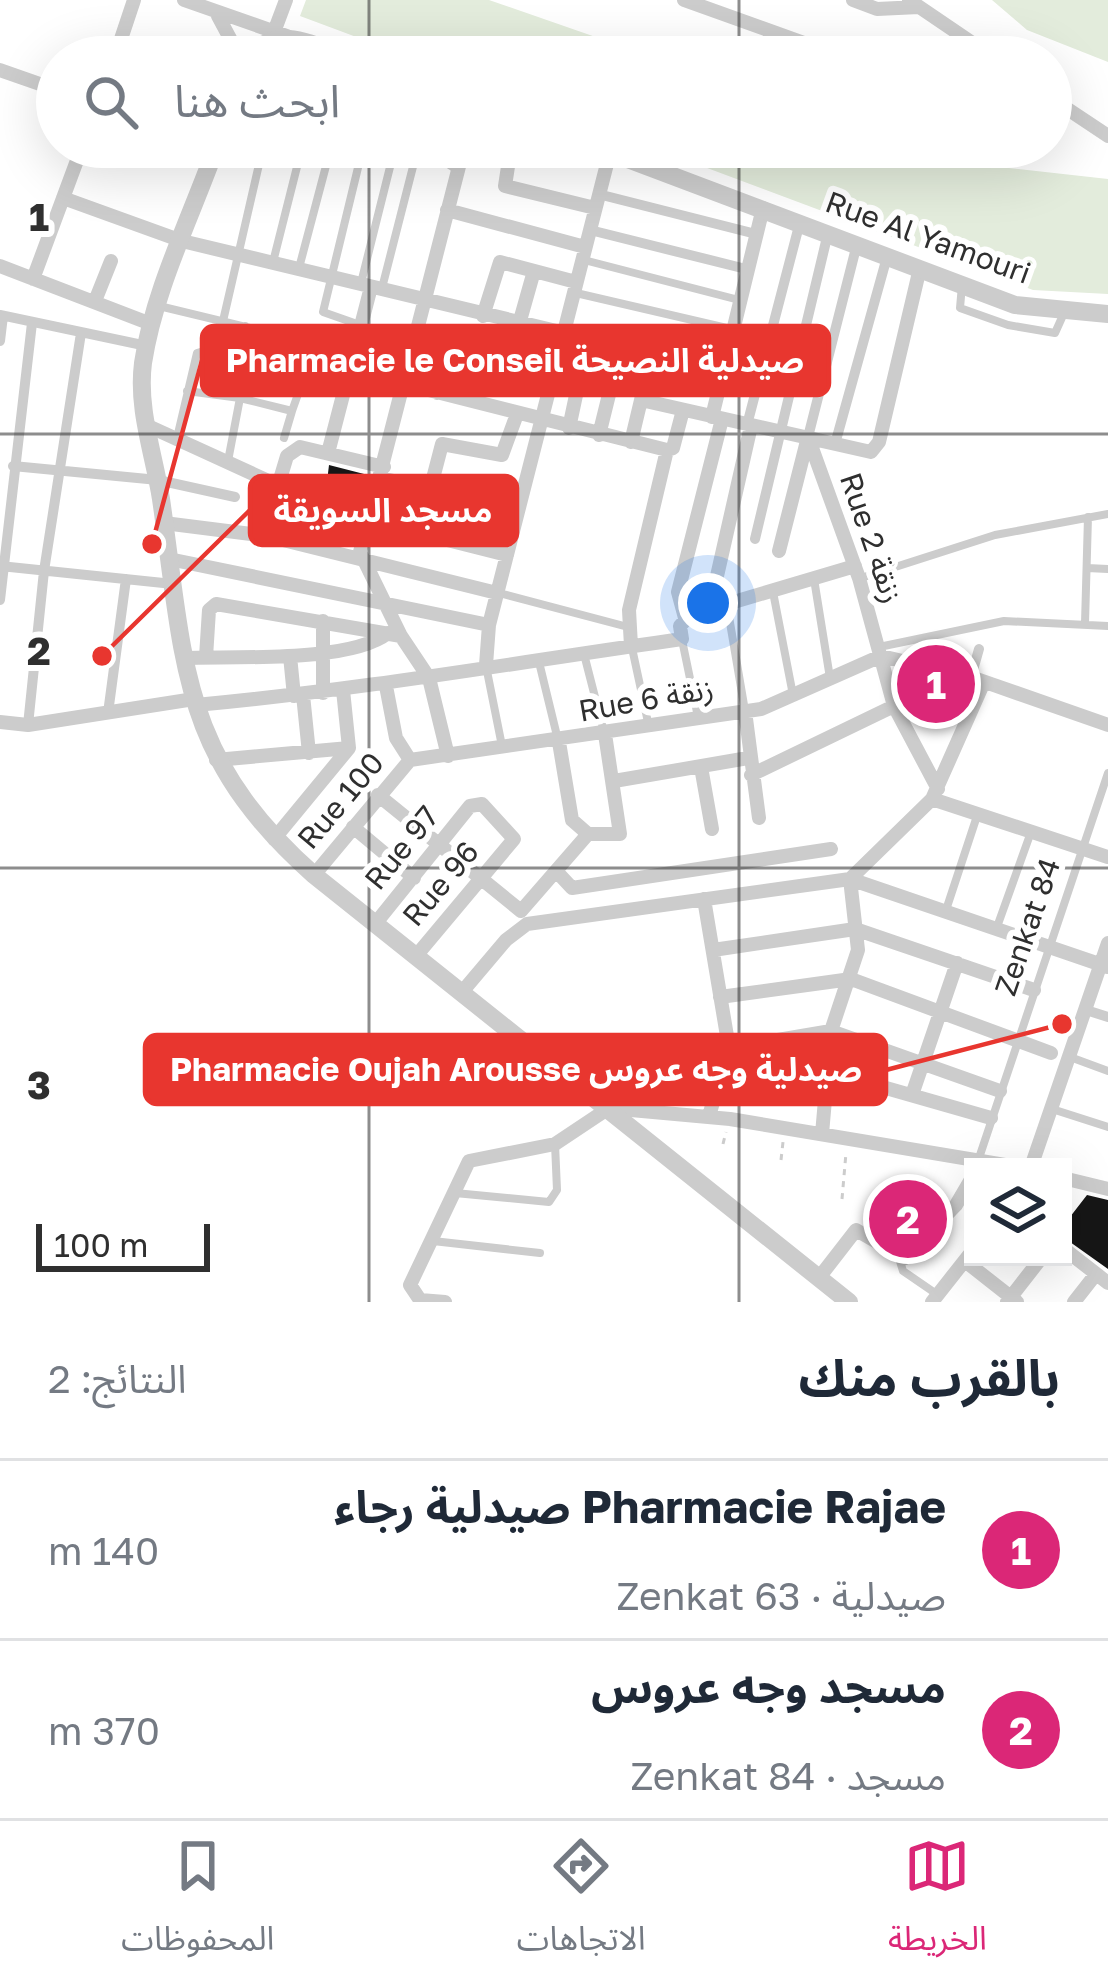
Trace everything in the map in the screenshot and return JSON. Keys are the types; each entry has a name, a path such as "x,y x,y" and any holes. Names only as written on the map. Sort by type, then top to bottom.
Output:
{"street":[{"path":"122,36 134,0"},
{"path":"184,0 214,12 248,36"},
{"path":"259,36 286,0"},
{"path":"684,0 784,36"},
{"path":"853,0 877,9 914,4 962,36"},
{"path":"0,70 36,83"},
{"path":"1072,112 1108,136"},
{"path":"33,279 74,168"},
{"path":"208,168 154,315 141,388 184,658 216,760 274,839 314,875 849,1302"},
{"path":"448,756 429,678 394,635 385,600 360,560 459,168"},
{"path":"507,168 503,185 756,234"},
{"path":"486,665 489,625 590,230 601,168"},
{"name":"Rue Al Yamouri","path":"655,168 1016,305 1108,314"},
{"path":"63,198 182,241 723,371"},
{"path":"0,722 28,724 195,702 386,686 486,665 585,658 682,639 682,612 723,371 763,208"},
{"path":"447,209 584,253"},
{"path":"710,603 800,222"},
{"path":"590,230 746,269"},
{"path":"755,539 828,233"},
{"path":"779,551 857,244"},
{"path":"835,444 887,256"},
{"path":"95,301 111,261"},
{"path":"483,316 495,264 534,271 575,287"},
{"path":"0,266 95,301 154,315"},
{"path":"640,400 867,452 879,442 920,268"},
{"path":"437,393 450,356 506,366 534,271"},
{"path":"328,453 371,287"},
{"path":"0,340 2,316 147,346"},
{"path":"0,600 4,500 32,323"},
{"path":"28,724 57,473 81,333"},
{"path":"569,428 588,339"},
{"path":"599,435 621,346"},
{"path":"631,442 653,353"},
{"path":"405,384 667,450 673,448 682,410"},
{"path":"430,490 442,444 502,454 517,414"},
{"path":"146,425 278,486 507,555"},
{"name":"Rue 2 زنقة","path":"808,437 857,572 894,706 935,794"},
{"path":"278,486 295,449 328,453 430,490 518,511"},
{"path":"632,646 628,627 667,450"},
{"path":"13,466 158,480 235,497"},
{"path":"164,523 267,536 497,593"},
{"path":"169,560 385,600 489,625"},
{"path":"2,567 173,584"},
{"path":"682,612 857,572"},
{"path":"108,712 126,579"},
{"path":"206,657 209,610 216,604 394,635"},
{"path":"323,621 323,693"},
{"path":"184,658 290,656 394,635"},
{"path":"850,879 935,794 977,680 979,649"},
{"path":"880,651 1108,725"},
{"name":"Rue 6 زنقة","path":"410,760 559,742 745,711 831,682 880,651"},
{"path":"290,656 309,753"},
{"path":"386,686 396,738 410,760"},
{"path":"274,839 349,748 343,690"},
{"path":"752,775 894,706"},
{"path":"745,711 760,818"},
{"path":"559,742 572,820 588,834 620,834 604,734"},
{"path":"216,760 349,748"},
{"path":"614,781 748,758"},
{"name":"Rue 100","path":"314,875 410,760"},
{"path":"701,767 712,829"},
{"path":"935,794 978,815 1108,857"},
{"path":"378,795 521,911 588,834"},
{"name":"Rue 96","path":"416,956 514,835 482,804 470,806"},
{"name":"Rue 97","path":"375,924 470,806"},
{"path":"353,827 413,878"},
{"path":"557,872 572,888 831,849"},
{"path":"822,1135 832,1030 858,950 850,879"},
{"path":"462,992 506,940 526,925 850,879 1104,966"},
{"path":"704,899 729,1048 710,1116"},
{"path":"713,950 855,928 1034,990"},
{"path":"1033,1158 1108,944"},
{"path":"913,1092 957,963"},
{"path":"720,998 850,979 1051,1053"},
{"path":"1086,1010 1108,1017"},
{"path":"729,1048 832,1030 1000,1091"},
{"path":"830,1072 991,1118"},
{"path":"719,1089 827,1100"},
{"path":"445,1302 419,1300 410,1291 471,1159 555,1144 609,1108 710,1116 964,1160"},
{"path":"1072,1180 1108,1189"},
{"path":"818,1279 856,1230 899,1258 956,1205 964,1191"},
{"path":"1072,1255 1102,1279 1074,1302"},
{"path":"935,1299 964,1261"},
{"path":"979,1266 1011,1300 1036,1266"}],"lane":[{"path":"223,321 259,168"},
{"path":"273,263 297,168"},
{"path":"298,269 325,168"},
{"path":"358,168 323,314 362,325"},
{"path":"371,287 393,168"},
{"path":"371,287 412,168"},
{"path":"452,168 458,171"},
{"path":"584,253 739,300"},
{"path":"575,287 731,329"},
{"path":"154,315 223,321 259,330"},
{"path":"177,438 202,350 244,358 245,326"},
{"path":"227,463 240,398 254,367 314,363 350,369"},
{"path":"284,438 307,367"},
{"path":"187,391 292,410"},
{"path":"857,572 995,535 1108,514"},
{"path":"1085,623 1088,517"},
{"path":"1087,568 1108,569"},
{"path":"814,579 831,682"},
{"path":"772,590 794,698"},
{"path":"497,593 628,627"},
{"path":"727,603 745,711"},
{"path":"880,651 974,623 1108,626"},
{"path":"682,639 698,717"},
{"path":"632,646 649,727"},
{"path":"585,658 604,734"},
{"path":"538,660 559,742"},
{"path":"486,665 503,749"},
{"name":"Zenkat 84","path":"978,1158 1108,773"},
{"path":"946,911 978,815"},
{"path":"997,929 1031,832"},
{"path":"1070,1057 1108,1071"},
{"path":"1052,1109 1108,1126"},
{"path":"453,1193 549,1202 556,1190 555,1144"},
{"path":"431,1241 540,1253"},
{"path":"899,1258 903,1271 935,1299"}],"path":[{"path":"782,1160 784,1129"},
{"path":"842,1198 847,1139"}],"green space":[{"path":"306,0 489,0 593,36 354,36 300,16"},
{"path":"992,0 1108,0 1108,62 1072,48 1072,36 1042,36 1027,30"},
{"path":"707,168 1010,168 1108,179 1108,294 1033,290"}],"building":[{"path":"329,465 368,475 362,499 326,490"},
{"path":"1087,1195 1108,1200 1108,1269 1072,1243 1072,1214"},
{"path":"874,1200 895,1205 923,1223 903,1244 864,1222"}],"place":[{"name":"Pharmacie le Conseil صيدلية النصيحة","path":"152,544"},
{"name":"مسجد السويقة","path":"102,656"},
{"name":"Pharmacie Rajae صيدلية رجاء","path":"936,684"},
{"name":"Pharmacie Oujah Arousse صيدلية وجه عروس","path":"1062,1024"},
{"name":"مسجد وجه عروس","path":"908,1219"}]}
